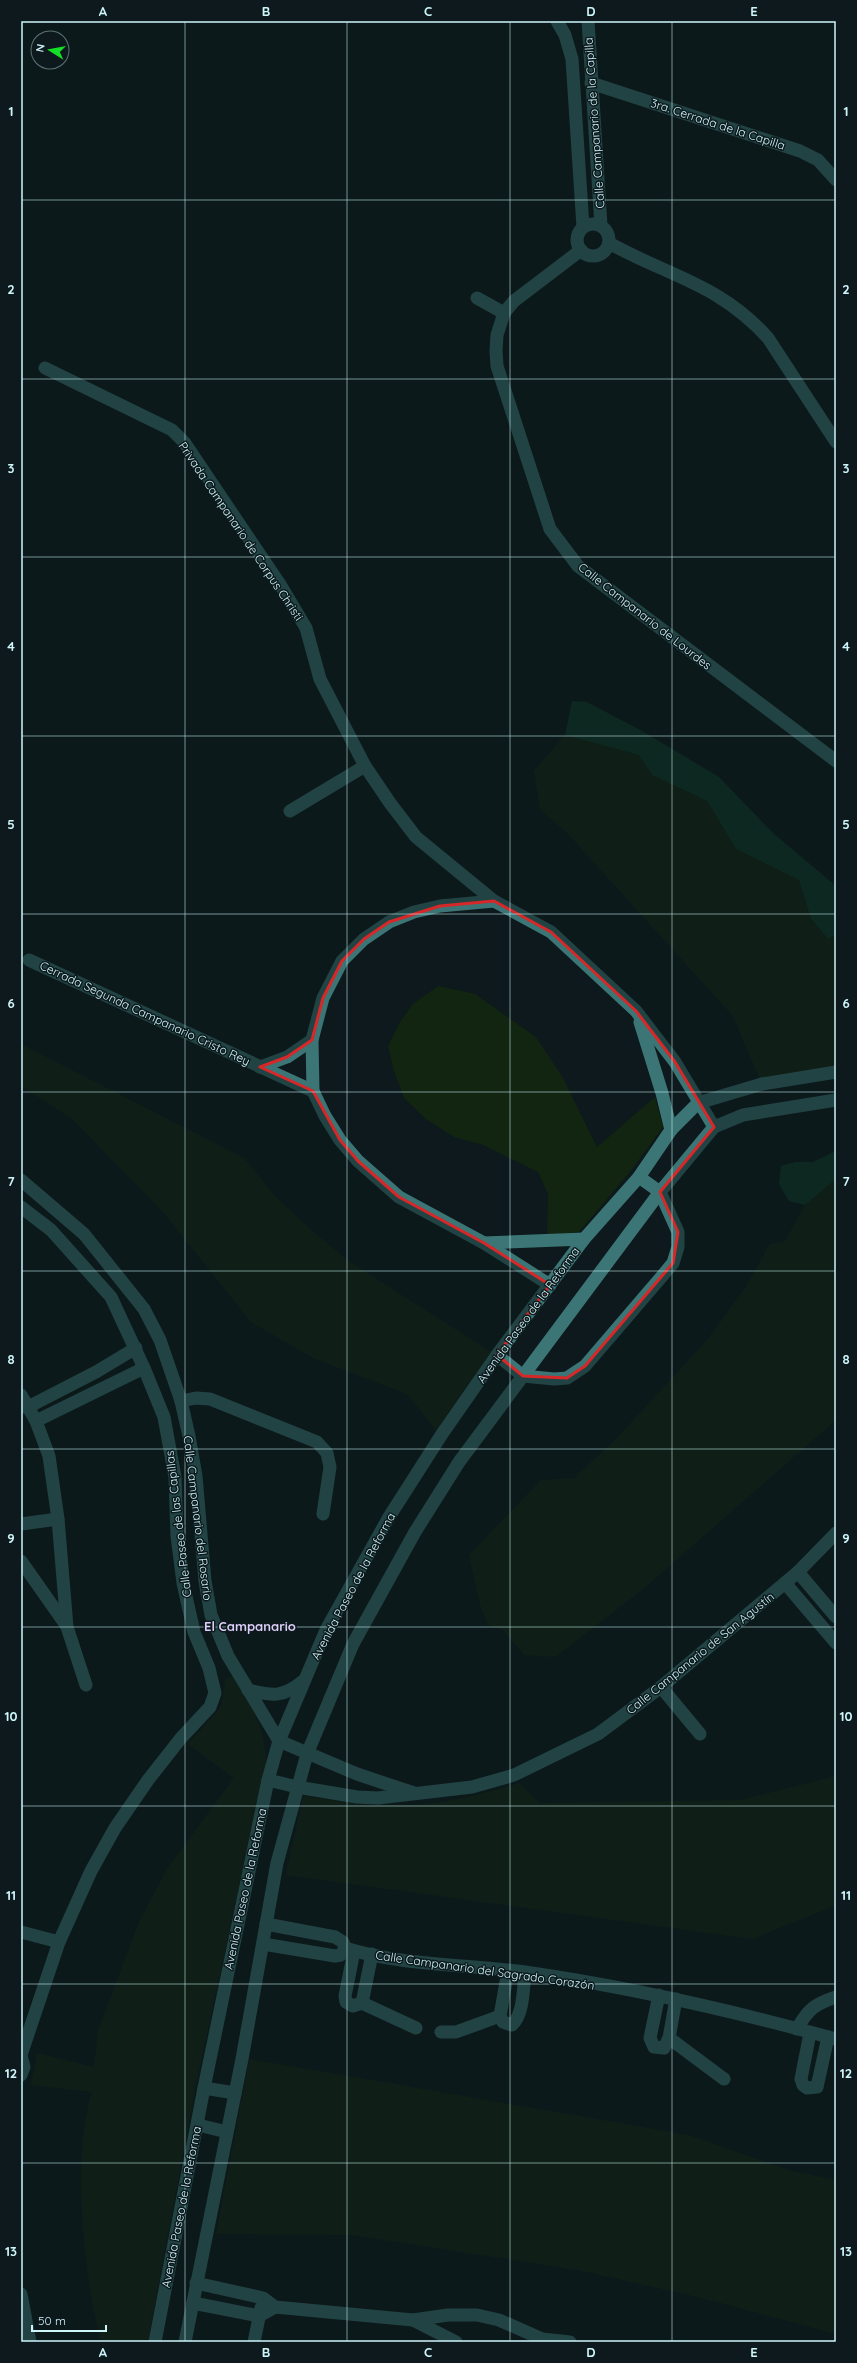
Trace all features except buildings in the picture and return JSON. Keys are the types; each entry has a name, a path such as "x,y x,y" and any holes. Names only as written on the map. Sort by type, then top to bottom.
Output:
{"street":[{"name":"Calle Campanario de la Capilla","path":"557,21 565,35 572,60 583,227"},
{"name":"Calle Campanario de la Capilla","path":"588,21 601,226"},
{"name":"3ra. Cerrada de la Capilla","path":"591,83 800,151 818,160 836,180"},
{"path":"592,223 601,226 608,233 609,243 599,255 589,256 581,250 577,241 579,231 583,227 592,223"},
{"path":"609,243 714,292 755,323 768,338 834,436"},
{"name":"Calle Campanario de Lourdes","path":"581,250 514,300 504,313 497,335 497,366 550,529 578,566 836,761"},
{"path":"477,298 504,313"},
{"name":"Privada Campanario de Corpus Christi","path":"45,368 172,430 184,442 281,586 306,628 320,679 365,766 390,803 416,837 494,901 551,932 636,1011 675,1062 698,1103 714,1127"},
{"path":"290,811 365,766"},
{"path":"494,901 440,906 414,912 389,922 364,939 342,960 323,998 312,1040 313,1091 325,1116 340,1140 358,1161 400,1197 484,1243 550,1286"},
{"name":"Cerrada Segunda Campanario Cristo Rey","path":"29,960 313,1091"},
{"path":"636,1011 655,1067 671,1130"},
{"name":"Cerrada Segunda Campanario Cristo Rey","path":"260,1067 287,1057 312,1040"},
{"name":"Avenida Paseo de la Reforma","path":"155,2342 204,2088 268,1780 279,1741 326,1630 389,1517 442,1434 497,1356 584,1239 639,1177 671,1130 698,1103 762,1084 836,1072"},
{"path":"185,2342 235,2093 277,1863 307,1754 353,1644 415,1532 459,1462 660,1192 714,1127 743,1115 836,1100"},
{"path":"497,1356 523,1376 554,1379 567,1378 585,1366 673,1263 678,1248 678,1232 660,1192 639,1177"},
{"name":"Calle Campanario del Rosario","path":"21,1180 84,1234 144,1309 160,1340 181,1401 196,1476 205,1581 211,1615 228,1656 279,1741"},
{"name":"Calle Paseo de las Capillas","path":"21,1206 50,1230 111,1297 136,1348 164,1417 175,1477 177,1536 184,1583 194,1632 209,1668 215,1693 210,1707 181,1738 148,1780 115,1828 91,1871 59,1942"},
{"path":"484,1243 584,1239"},
{"path":"25,1407 96,1372 136,1348"},
{"path":"36,1421 144,1368"},
{"path":"21,1395 25,1407 36,1421 49,1456 58,1519 66,1627 86,1685"},
{"path":"181,1401 196,1398 210,1399 317,1442 327,1453 330,1467 323,1514"},
{"path":"21,1524 58,1519"},
{"name":"Calle Campanario de San Agustín","path":"268,1780 297,1787 357,1797 378,1798 472,1787 514,1775 598,1734 661,1688 798,1572 836,1534"},
{"path":"21,1561 66,1627"},
{"path":"798,1572 836,1618"},
{"path":"785,1582 836,1643"},
{"path":"248,1690 278,1695 292,1690 304,1679"},
{"path":"661,1688 700,1734"},
{"name":"Calle Campanario de San Agustín","path":"279,1741 357,1774 414,1793"},
{"name":"Calle Campanario del Sagrado Corazón","path":"266,1924 335,1938 343,1942 349,1949 372,1954 410,1961 525,1972 659,1995 832,2038"},
{"path":"21,1932 59,1942 21,2055 24,2067 21,2075"},
{"path":"263,1944 335,1956 341,1955 349,1949"},
{"path":"349,1949 346,2002 352,2006 362,2003 416,2028"},
{"path":"362,2003 372,1954"},
{"path":"508,1971 500,2016 503,2022 512,2025 517,2021 525,1972"},
{"path":"659,1995 650,2042 654,2047 664,2048 669,2038 676,1999"},
{"path":"797,2029 805,2015 817,2003 836,1997"},
{"path":"441,2032 456,2032 500,2016"},
{"path":"810,2033 801,2079 803,2085 807,2088 817,2086 832,2038"},
{"path":"669,2038 724,2079"},
{"path":"204,2088 235,2093"},
{"path":"198,2125 227,2132"},
{"path":"196,2283 263,2298 275,2307 413,2320 448,2315 477,2315 499,2320 538,2340 570,2342"},
{"path":"21,2294 30,2342"},
{"path":"254,2342 263,2298"},
{"path":"192,2303 259,2316 275,2307"},
{"path":"413,2320 456,2342"}],"highlighted area":[{"path":"494,901 551,932 636,1011 675,1062 714,1127 660,1192 678,1232 673,1263 585,1366 567,1378 523,1376 497,1355 550,1285 484,1243 399,1197 358,1161 340,1140 313,1091 260,1067 287,1057 312,1040 323,998 342,961 364,939 389,922 440,906"}],"shaded area":[{"path":"572,701 587,702 642,731 719,777 774,834 836,886 836,934 828,939 811,919 799,880 736,849 707,801 652,775 639,755 565,735"},
{"path":"565,735 639,755 652,775 707,801 736,849 799,880 811,920 828,939 836,934 836,1069 761,1082 733,1016 569,835 540,809 534,771"},
{"path":"438,986 475,994 536,1037 562,1076 597,1147 655,1097 663,1127 630,1172 579,1232 547,1235 548,1194 538,1172 483,1145 454,1137 426,1119 404,1098 394,1071 388,1046 400,1022 413,1004"},
{"path":"21,1044 244,1158 276,1197 310,1229 347,1260 491,1352 436,1430 407,1394 313,1358 251,1322 163,1212 71,1118 21,1086"},
{"path":"836,1151 836,1179 805,1205 789,1201 779,1184 781,1166 795,1162 813,1162"},
{"path":"836,1179 836,1420 642,1590 555,1657 524,1655 503,1630 488,1625 480,1605 469,1555 541,1480 574,1478 616,1439 707,1340 745,1288 770,1244 785,1241 805,1205"},
{"path":"232,1676 256,1716 263,1737 266,1762 196,2085 148,2342 101,2342 89,2284 82,2217 82,2149 86,2119 92,2092 31,2085 37,2053 94,2067 98,2031 139,1922 167,1869 234,1778 188,1744 219,1709 222,1703 225,1680"},
{"path":"836,1776 836,1905 753,1939 286,1875 303,1796 366,1804 418,1805 462,1798 519,1783 540,1803 741,1800"},
{"path":"249,2059 689,2135 788,2170 836,2180 836,2334 702,2298 578,2270 352,2235 216,2234"}],"district":[{"name":"El Campanario","path":"250,1626"}]}
